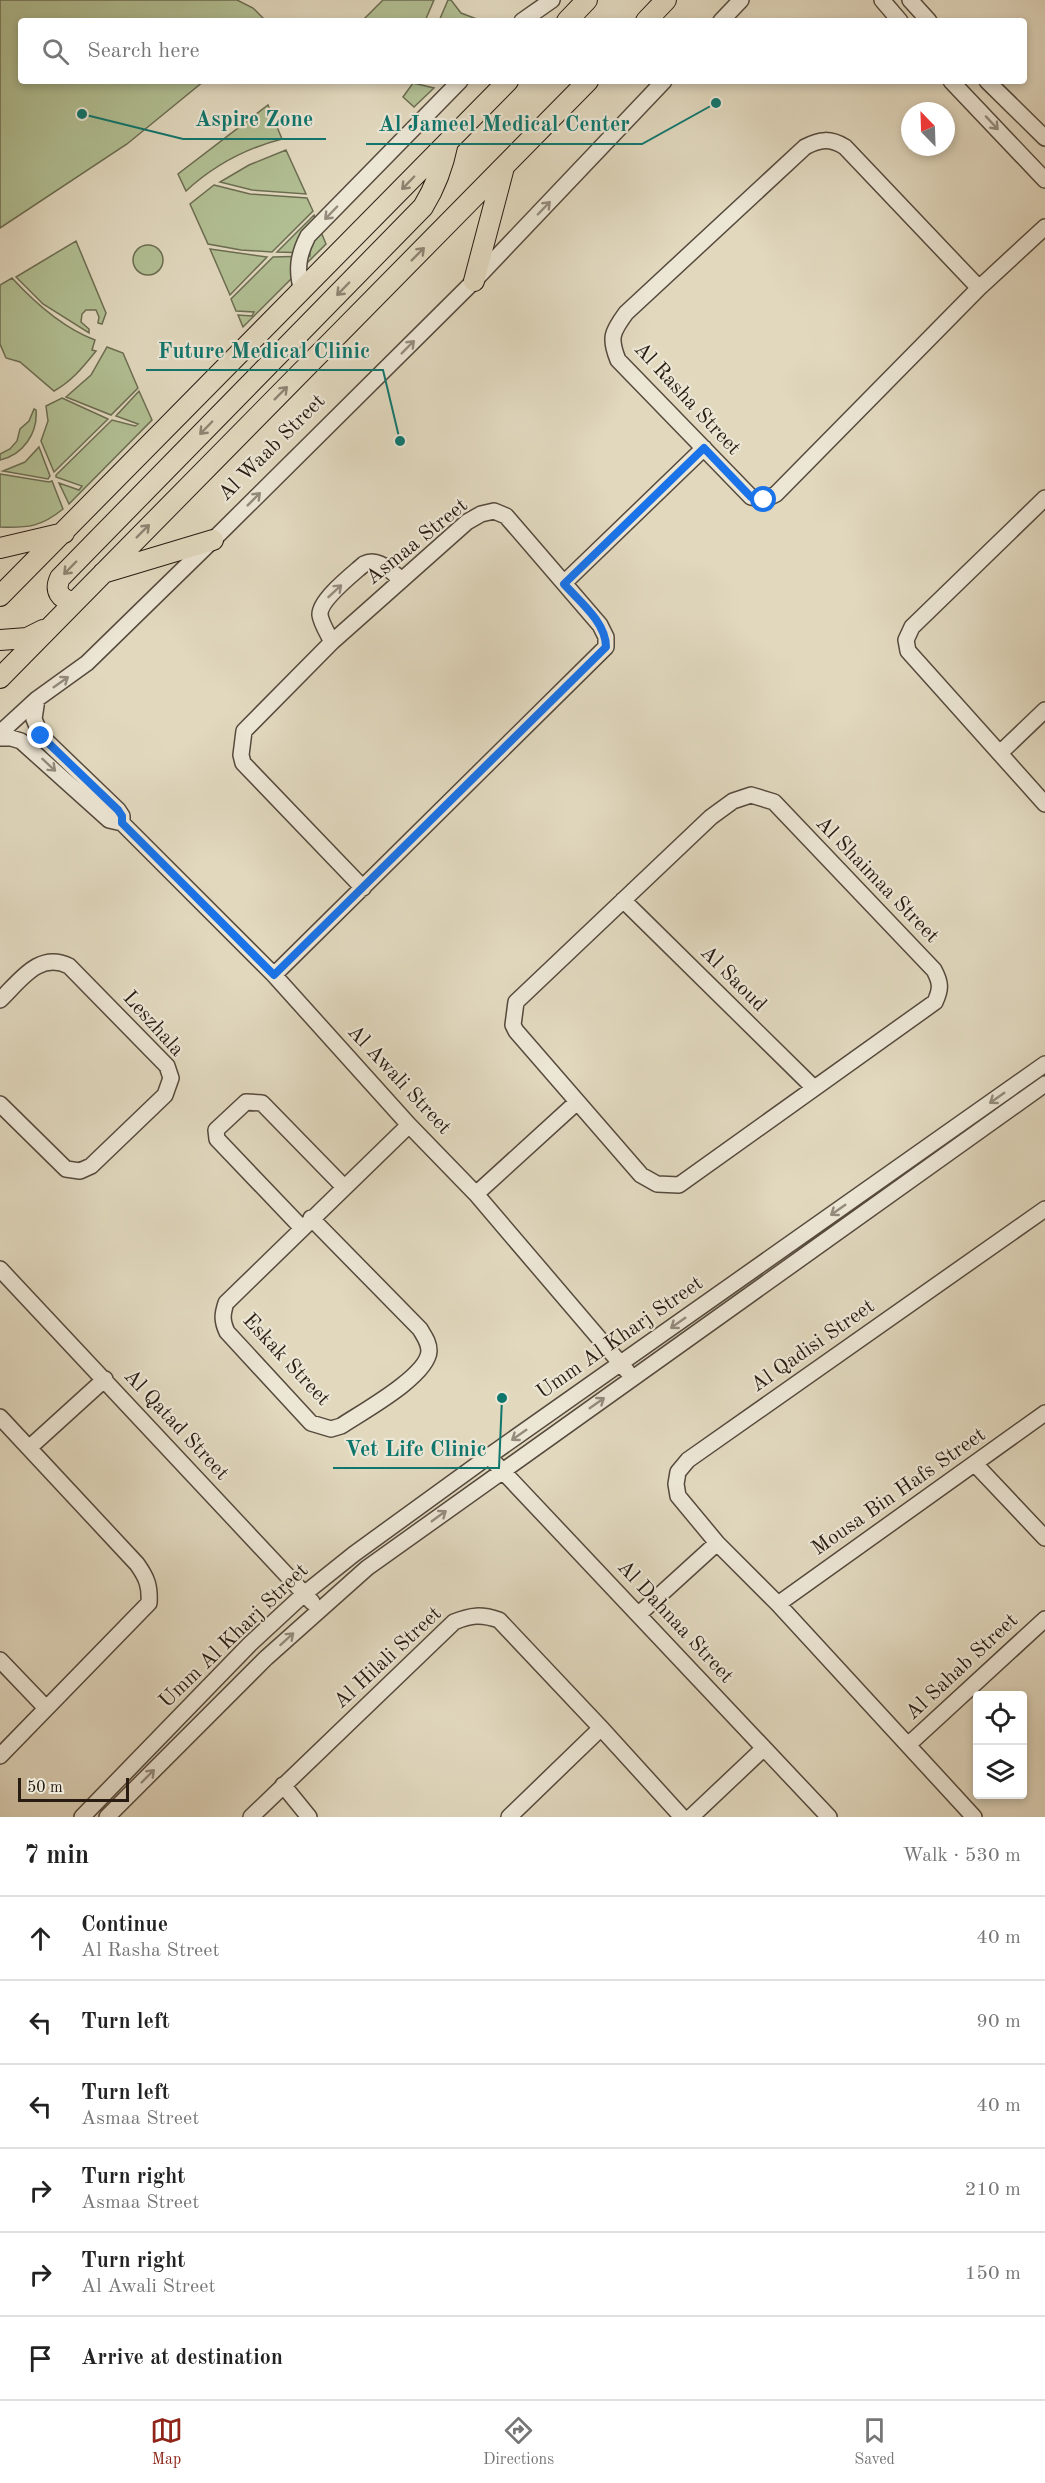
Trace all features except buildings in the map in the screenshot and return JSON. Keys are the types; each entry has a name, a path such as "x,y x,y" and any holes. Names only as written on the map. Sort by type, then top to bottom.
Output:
{"main road":[{"path":"570,18 587,0"},
{"path":"649,18 667,2"},
{"path":"0,596 505,84"},
{"name":"Al Waab Street","path":"0,678 585,84"},
{"path":"73,602 60,596 57,585 60,578 423,207 444,165 448,142"},
{"path":"474,281 504,168"},
{"path":"0,548 64,533"},
{"path":"100,574 213,540"},
{"path":"0,640 27,638 48,628"}],"street":[{"path":"526,18 552,0"},
{"path":"725,18 741,0"},
{"path":"882,0 897,18"},
{"path":"910,0 926,18"},
{"path":"302,291 298,277 298,263 308,236 457,84"},
{"name":"Al Waab Street","path":"0,733 37,699 87,663 213,540 474,281 661,84"},
{"path":"954,84 1045,180"},
{"path":"990,84 1045,138"},
{"name":"Al Rasha Street","path":"979,288 845,147 833,140 818,140 805,147 626,313 614,330 612,345 618,360 751,497 764,500 777,494 979,288 1045,227"},
{"path":"564,584 704,448"},
{"path":"1045,498 912,627 906,640 908,651 1045,804"},
{"name":"Asmaa Street","path":"274,975 363,888 606,647 606,637 600,625 506,516 495,511 481,514 467,522 401,579 332,642 244,731 243,763 363,888"},
{"path":"332,642 320,616 326,599 371,560 376,561 401,579"},
{"name":"Al Awali Street","path":"37,699 34,719 41,736 118,810 122,816 122,823"},
{"path":"1000,753 1045,710"},
{"name":"Al Awali Street","path":"0,738 21,741 109,820 122,823 274,975 409,1125 476,1194 633,1378"},
{"name":"Al Shaimaa Street","path":"751,795 774,802 934,970 940,981 940,991 935,1002 814,1088 679,1185 657,1184 641,1175 516,1031 513,1025 516,1002 711,817 733,801 751,795"},
{"name":"Al Saoud","path":"623,900 814,1088"},
{"name":"Leszhala","path":"0,1000 33,969 46,961 58,960 69,966 167,1066 171,1078 165,1095 91,1166 80,1171 66,1169 0,1104"},
{"name":"Umm Al Kharj Street","path":"88,1815 250,1644 304,1594 354,1554 489,1456 1045,1064"},
{"name":"Umm Al Kharj Street","path":"107,1817 266,1658 367,1568 1045,1084"},
{"path":"306,1223 217,1139 216,1130 246,1102 262,1103 344,1187"},
{"path":"476,1194 577,1102"},
{"name":"Eskak Street","path":"306,1223 420,1329 429,1351 426,1363 416,1374 341,1426 331,1428 311,1423 227,1332 222,1321 226,1303 306,1223 409,1125"},
{"name":"Al Qadisi Street","path":"974,1817 777,1604 717,1543 678,1496 676,1484 678,1472 688,1460 1045,1209"},
{"name":"Al Qatad Street","path":"0,1269 320,1609"},
{"path":"29,1448 105,1379"},
{"name":"Mousa Bin Hafs Street","path":"777,1604 1045,1413"},
{"path":"0,1417 137,1564 147,1578 150,1588 149,1603 0,1756"},
{"name":"Al Dahnaa Street","path":"489,1456 829,1817"},
{"path":"975,1464 1045,1538"},
{"path":"639,1614 717,1543"},
{"name":"Al Hilali Street","path":"251,1817 454,1622 470,1616 483,1615 499,1620 682,1817"},
{"name":"Al Sahab Street","path":"908,1745 1045,1619"},
{"path":"0,1660 46,1708"},
{"path":"509,1817 601,1728"},
{"path":"691,1817 764,1748"},
{"path":"283,1785 309,1817"}],"green space":[{"path":"0,0 237,0 253,8 263,18 18,18 18,84 200,84 127,144 0,228"},
{"path":"383,0 434,0 426,18 365,18"},
{"path":"448,0 451,0 461,13 474,18 440,18"},
{"path":"412,84 434,88 414,107 403,97"},
{"path":"268,105 282,139 256,147 231,159 186,191 178,174"},
{"path":"286,150 306,194 252,190 220,182 249,165"},
{"path":"214,185 250,194 307,198 313,211 272,252 241,250 208,244 190,204"},
{"path":"314,215 326,244 243,327 238,315 252,316 254,312 236,311 231,299 273,257 310,256 310,253 277,252"},
{"path":"76,241 106,313 102,324 98,323 99,317 96,310 86,310 82,314 81,322 89,329 89,333 43,304 16,277"},
{"path":"148,245 159,249 163,260 159,271 148,275 137,271 133,260 137,249"},
{"path":"210,249 267,257 230,295"},
{"path":"12,278 50,314 72,329 95,340 92,350 96,351 72,378 54,391 20,362 6,358 0,344 0,285"},
{"path":"107,347 123,353 138,388 111,415 66,397 91,375"},
{"path":"139,391 152,420 69,504 59,483 79,490 82,486 56,477 56,475 112,420 135,426 138,424 116,416"},
{"path":"62,398 108,419 54,472 41,441 48,421 46,406"},
{"path":"34,409 36,419 32,435 16,453 0,460 0,454 10,449 17,441 20,429 29,421"},
{"path":"39,447 50,476 48,479 3,471 25,462"},
{"path":"0,474 52,481 63,509 48,520 34,525 0,527"}],"place":[{"name":"Al Jameel Medical Center","path":"716,103"},
{"name":"Aspire Zone","path":"82,114"},
{"name":"Future Medical Clinic","path":"400,441"},
{"name":"Vet Life Clinic","path":"502,1398"}],"route":[{"path":"41,736 121,812 122,823 196,894 274,975 606,647 606,637 600,625 564,584 704,448 751,497 764,500"}]}
